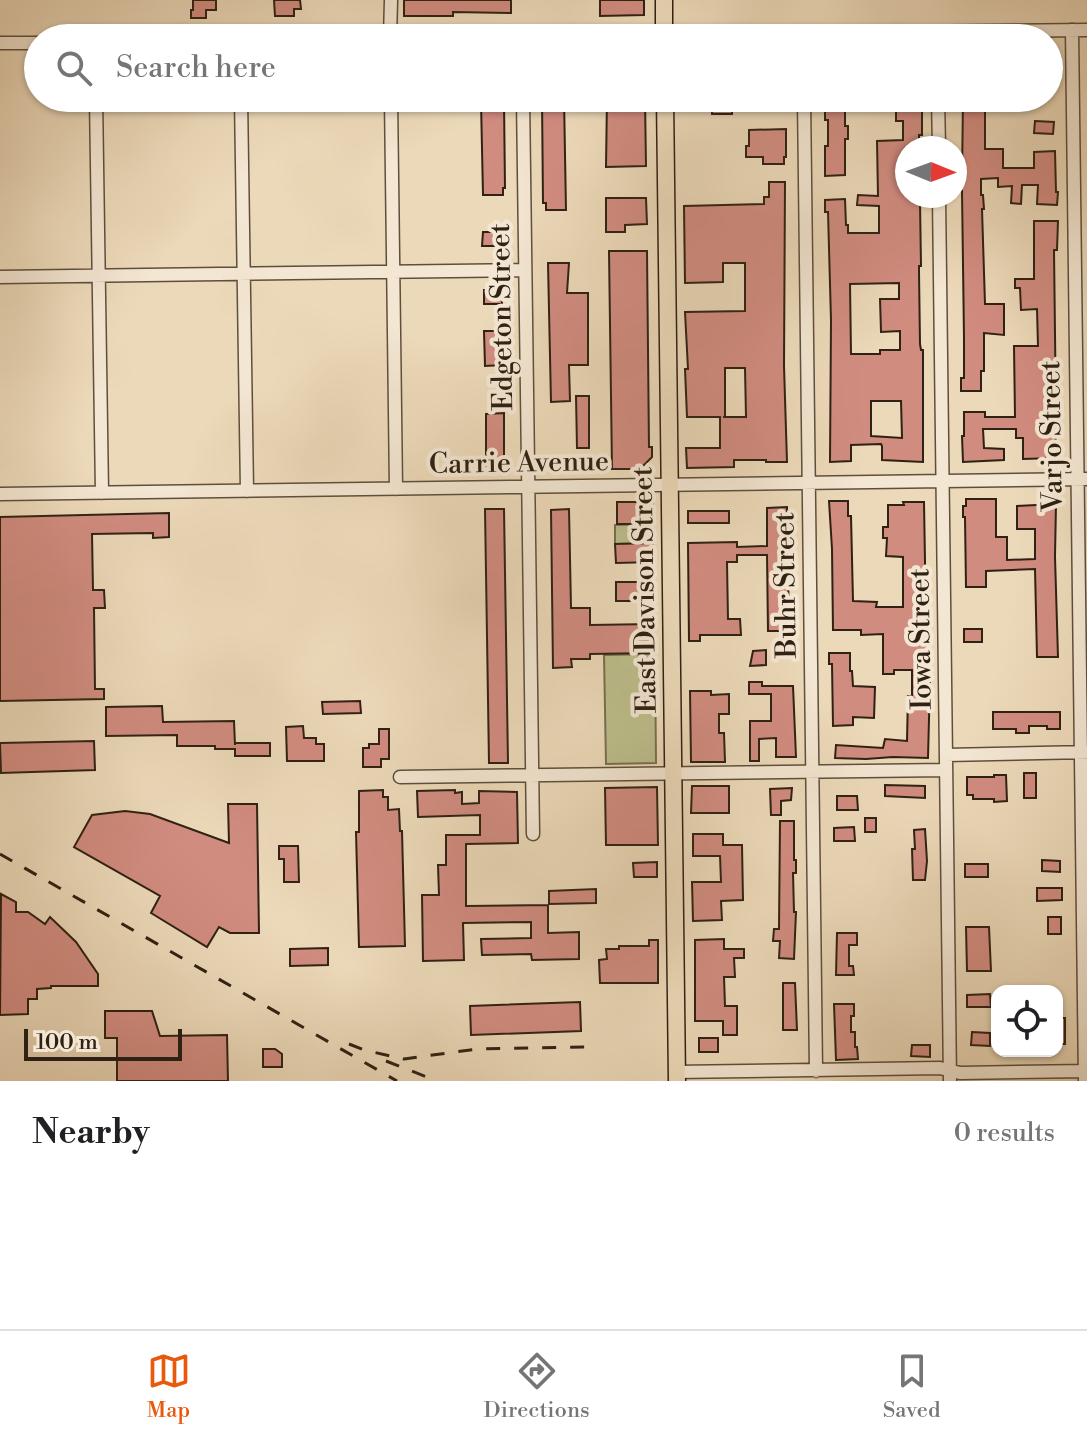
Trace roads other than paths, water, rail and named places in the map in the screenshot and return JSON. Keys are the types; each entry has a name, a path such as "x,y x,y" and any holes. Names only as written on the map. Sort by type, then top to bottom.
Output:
{"main road":[{"path":"664,0 664,24"},
{"name":"East Davison Street","path":"665,112 677,1076"}],"street":[{"path":"390,24 391,0"},
{"path":"1063,30 1087,30"},
{"name":"Varjo Street","path":"1072,30 1082,479 1085,1074"},
{"path":"0,43 24,43"},
{"path":"96,112 102,493"},
{"path":"241,112 247,491"},
{"path":"391,112 396,489"},
{"name":"Edgeton Street","path":"523,112 533,834"},
{"name":"Buhr Street","path":"804,112 816,1071"},
{"path":"938,112 939,136"},
{"name":"Iowa Street","path":"939,208 950,1076"},
{"path":"0,277 525,270"},
{"name":"Carrie Avenue","path":"0,494 1082,479"},
{"path":"946,755 1083,752"},
{"path":"400,777 946,770"},
{"path":"677,1076 940,1068 950,1076 960,1073 1085,1074"}],"railway":[{"path":"0,854 397,1081"},
{"path":"349,1044 404,1059 477,1049 586,1047"},
{"path":"386,1061 437,1081"}]}
